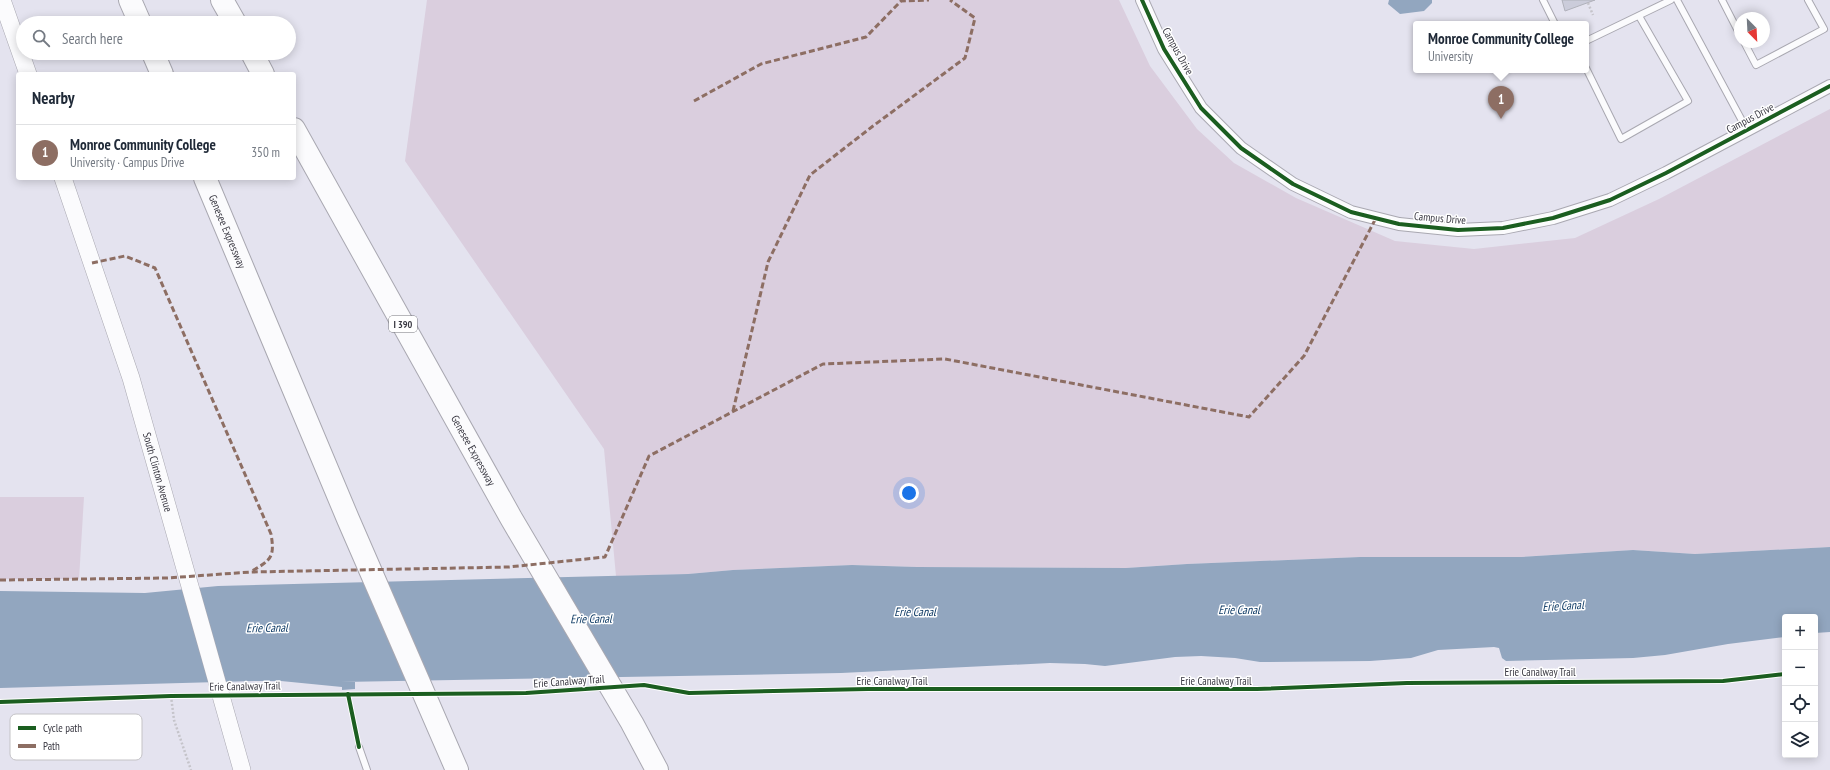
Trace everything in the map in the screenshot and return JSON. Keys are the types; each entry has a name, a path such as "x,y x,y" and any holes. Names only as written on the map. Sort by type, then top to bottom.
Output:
{"highway":[{"path":"130,0 137,16"},
{"path":"222,0 231,16"},
{"path":"156,60 161,72"},
{"path":"256,60 262,72"},
{"name":"Genesee Expressway","path":"296,133 511,518 632,723 657,770"},
{"name":"Genesee Expressway","path":"206,180 348,519 449,748 457,770"}],"street":[{"path":"2,0 16,40"},
{"name":"Campus Drive","path":"1142,0 1164,49 1201,108 1241,148 1293,184 1351,212 1399,224 1458,230 1503,228 1553,218 1610,200 1666,173 1830,86"},
{"path":"23,60 27,72"},
{"name":"South Clinton Avenue","path":"64,180 131,378 242,770"}],"lane":[{"path":"1543,0 1554,21"},
{"path":"1654,0 1656,7"},
{"path":"1589,41 1671,0"},
{"path":"1677,0 1747,130"},
{"path":"1722,0 1734,23"},
{"path":"1747,48 1756,65 1824,29 1808,0"},
{"path":"1588,73 1621,139 1688,101 1639,16"},
{"path":"359,747 368,770"}],"path":[{"path":"1588,2 1593,15"},
{"path":"163,696 178,696"},
{"path":"171,696 174,720 191,770"}],"shaded area":[{"path":"427,0 1119,0 1150,66 1197,129 1234,163 1296,198 1395,241 1474,249 1575,238 1659,199 1830,109 1830,547 1695,554 1633,550 1522,557 1360,557 1126,568 917,567 852,565 733,570 688,574 616,576 604,449 405,161"},
{"path":"0,497 84,497 79,579 0,579"}],"water":[{"path":"1389,0 1432,0 1432,3 1424,11 1400,14 1388,4"},
{"name":"Erie Canal","path":"1830,547 1830,632 1818,633 1818,614 1782,614 1782,637 1728,644 1665,655 1633,658 1506,661 1502,658 1499,648 1494,647 1438,650 1411,658 1370,661 1260,662 1235,658 1201,656 1175,657 1105,666 1050,663 841,673 341,682 355,682 355,689 342,690 342,687 281,681 0,688 0,591 145,593 218,586 688,574 733,570 852,565 917,567 1126,568 1360,557 1522,557 1633,550 1695,554"}],"building":[{"path":"1562,0 1595,0 1565,11"}],"marked path":[{"path":"694,101 761,64 866,37 901,1 929,0"},
{"path":"733,411 768,262 810,175 965,58 975,18 950,0"},
{"path":"0,580 167,578 251,572 509,567 605,557 649,456 823,364 945,359 1249,417 1304,356 1376,218"},
{"path":"92,263 125,256 155,268 271,534 272,553 270,557 264,564 252,571"}],"cycle path":[{"path":"1142,0 1164,49 1201,108 1241,148 1293,184 1351,212 1399,224 1458,230 1503,228 1553,218 1610,200 1666,173 1830,86"},
{"name":"Erie Canalway Trail","path":"0,702 171,696 526,693 644,685 689,693 868,689 1257,689 1407,683 1723,681 1782,674"},
{"path":"348,694 359,747"}],"place":[{"name":"Monroe Community College","path":"1501,119"}]}
